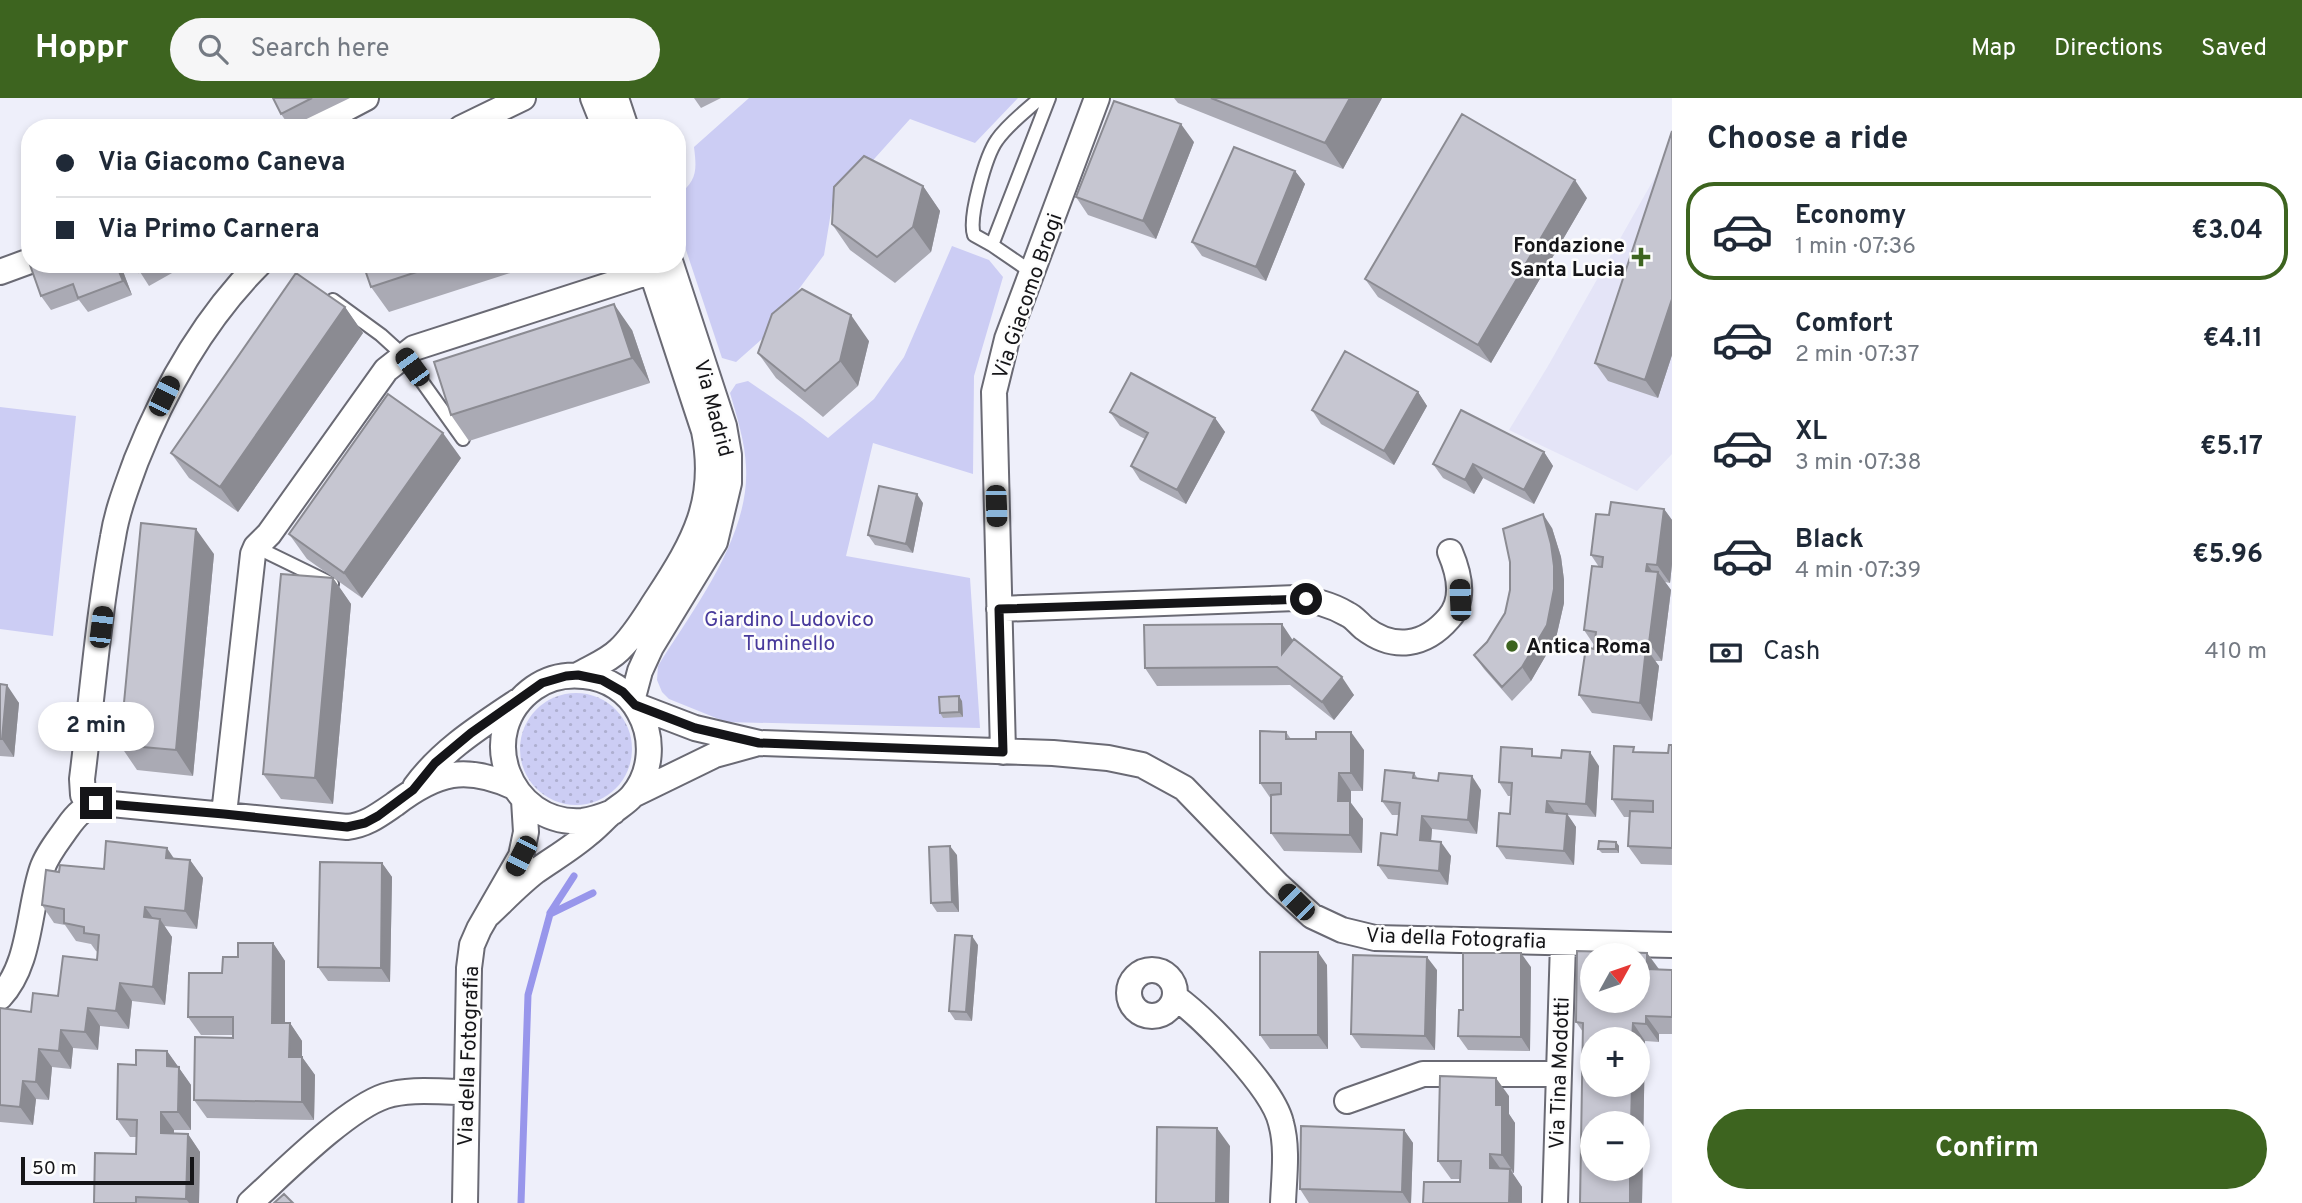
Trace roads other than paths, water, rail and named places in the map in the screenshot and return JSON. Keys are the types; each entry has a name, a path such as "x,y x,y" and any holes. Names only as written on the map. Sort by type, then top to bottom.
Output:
{"street":[{"path":"326,119 366,98"},
{"path":"480,119 523,98"},
{"path":"593,98 601,119"},
{"path":"616,98 623,119"},
{"name":"Via Giacomo Brogi","path":"1003,752 993,402 1001,356 1097,98"},
{"path":"0,272 21,264"},
{"path":"89,805 83,795 82,779 113,537 126,487 149,427 172,381 219,308 251,273"},
{"path":"224,814 252,560 256,547 269,534 386,370 414,348 639,273"},
{"name":"Via Madrid","path":"578,675 611,657 643,620 693,540 707,491 708,456 704,431 662,273"},
{"name":"Via Madrid","path":"634,703 648,653 715,542 729,483 729,455 724,426 663,273"},
{"path":"999,609 1296,598 1322,601 1350,615 1378,636 1393,642 1409,643 1425,639 1438,630 1452,615 1460,600 1457,568 1450,552"},
{"path":"0,997 18,970 43,866 70,823 89,805 101,803 347,827 365,823 378,816 413,790 443,777 468,773 496,778 537,810 552,817 584,821 613,812 633,795 648,766 649,745 645,724 634,703 613,685 578,675 553,678 471,733 444,755 413,790"},
{"path":"519,794 504,761 503,744 509,720 522,699"},
{"name":"Via della Fotografia","path":"634,703 695,728 759,743 1003,752 1108,758 1131,762 1153,769 1184,788 1312,916 1342,930 1376,938 1672,945"},
{"name":"Via della Fotografia","path":"633,795 715,755 759,743"},
{"name":"Via della Fotografia","path":"465,1203 469,968 475,937 521,856 526,832 519,794"},
{"name":"Via della Fotografia","path":"489,914 533,873 586,836 613,812"},
{"name":"Via Tina Modotti","path":"1555,1203 1563,943"},
{"path":"1175,997 1188,1006 1220,1038 1272,1101 1281,1121 1284,1143 1283,1203"},
{"path":"1347,1101 1423,1074 1559,1074"},
{"path":"250,1203 347,1118 377,1099 401,1093 465,1092"}],"lane":[{"path":"1033,273 974,235 972,229 987,162 996,141 1040,98"},
{"path":"992,245 1048,98"},
{"path":"327,296 404,355 463,439"},
{"path":"256,547 334,585"}],"waterway":[{"path":"550,913 574,876"},
{"path":"521,1203 528,995 550,914 593,893"}],"place":[{"name":"Fondazione Santa Lucia","path":"1641,257"},
{"name":"Antica Roma","path":"1512,646"}],"park label":[{"name":"Giardino Ludovico Tuminello","path":"789,631"}]}
